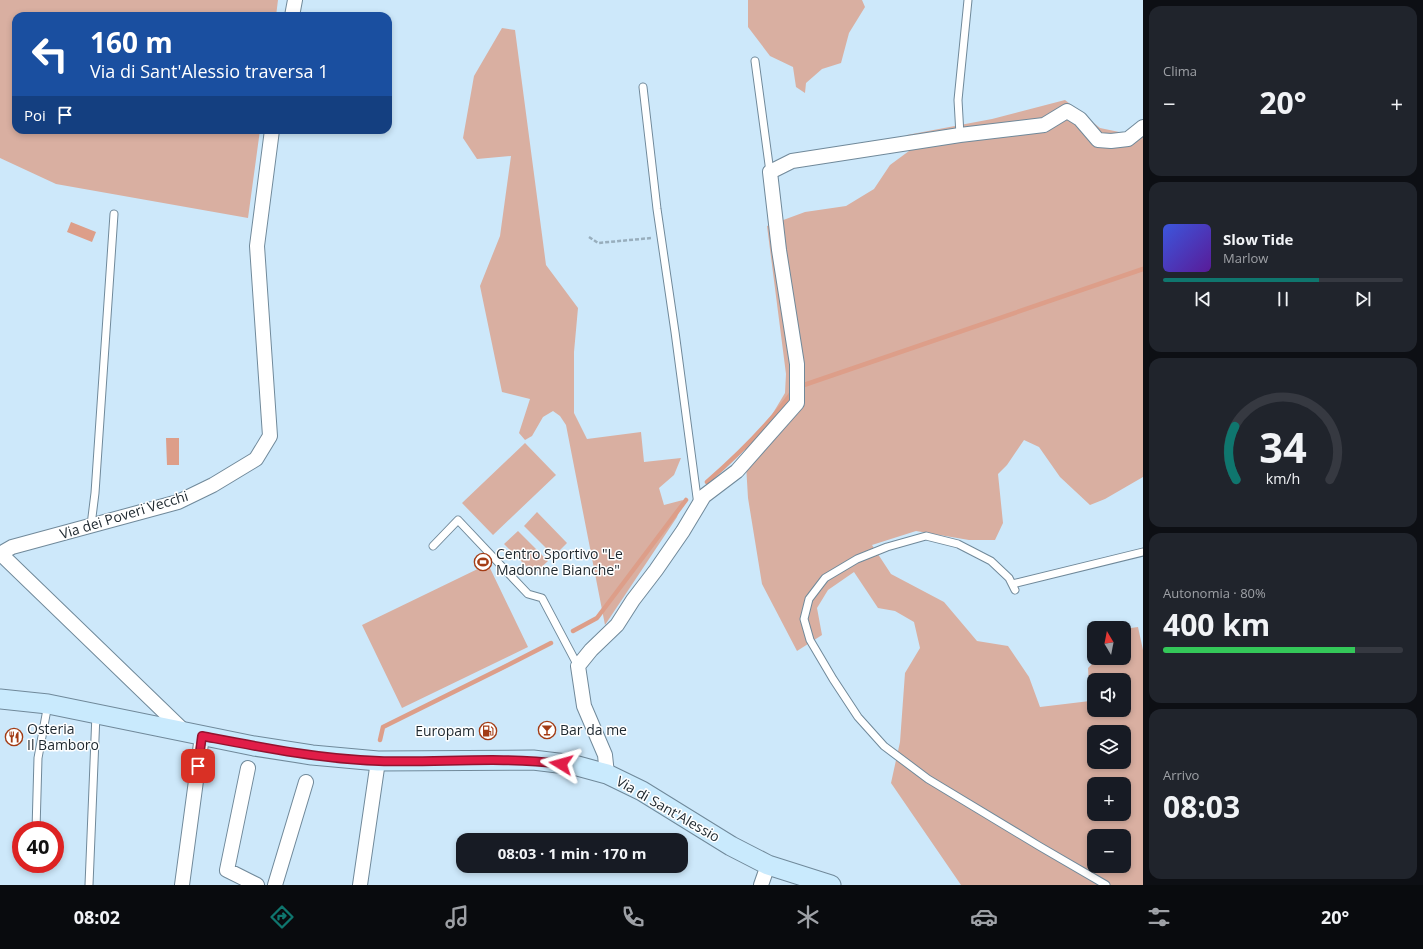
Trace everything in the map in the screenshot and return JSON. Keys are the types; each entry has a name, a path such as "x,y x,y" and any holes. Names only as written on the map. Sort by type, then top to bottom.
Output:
{"street":[{"path":"293,12 295,0"},
{"path":"607,774 605,755 584,706 578,666 591,650 617,625 633,600 683,531 704,496 737,471 797,403 797,364 779,250 770,172 792,161 963,135 1044,125 1067,112 1080,119 1098,140 1111,141 1128,139 1143,127"},
{"name":"Via dei Poveri Vecchi","path":"193,734 5,558 5,550 178,502 213,485 256,459 270,436 257,246 271,134"},
{"name":"Via di Sant'Alessio","path":"0,699 48,704 254,746 306,754 378,761 533,760 574,765 607,774 642,791 731,846 768,865 812,882 831,885"},
{"path":"182,885 193,734"},
{"path":"360,885 378,761"},
{"path":"248,768 227,870 257,885"},
{"path":"275,885 306,782"},
{"path":"761,885 768,865"}],"lane":[{"path":"963,135 958,100 968,0"},
{"path":"755,61 770,172"},
{"path":"643,87 661,236 698,505"},
{"path":"91,525 95,493 114,214"},
{"path":"433,546 458,520 528,594 542,598 578,666"},
{"path":"1106,885 1038,846 928,779 884,746 858,717 832,679 810,640 804,619 809,599 825,578 857,559 887,547 926,536 958,544 991,562 1009,578 1013,587 1143,552"},
{"path":"36,821 38,758 48,704"},
{"path":"89,885 96,714"}],"path":[{"path":"589,237 598,243 661,236"}],"shaded area":[{"path":"0,0 278,0 276,12 12,12 12,134 259,134 248,218 56,184 0,158"},
{"path":"748,0 862,0 865,7 849,33 841,63 822,69 806,83 805,93 796,87 793,67 770,56 748,27"},
{"path":"502,28 515,30 546,265 578,308 574,352 574,413 587,439 641,432 644,462 681,458 674,475 659,488 664,505 683,500 677,517 605,625 566,425 560,416 553,411 543,417 532,436 525,440 519,433 530,399 502,392 480,286 500,236 511,156 477,159 463,138 474,76"},
{"path":"1065,100 1100,128 1124,133 1143,120 1143,477 1105,499 1090,505 1060,477 1039,447 1024,440 1007,465 998,474 1003,523 995,540 969,540 916,531 872,545 891,574 944,602 977,641 1008,646 1029,677 1040,707 1087,701 1087,717 1131,717 1131,673 1088,673 1088,668 1091,665 1131,665 1131,628 1138,627 1143,650 1143,885 961,885 891,783 900,742 905,673 920,648 914,622 895,611 878,608 854,572 828,590 817,608 822,635 797,651 762,584 748,498 745,448 770,418 785,393 786,374 767,226 805,212 846,206 874,189 890,165 909,151 907,135 992,119"},
{"path":"71,222 96,232 92,242 67,232"},
{"path":"166,438 179,438 179,465 167,465"},
{"path":"525,443 556,475 493,535 462,503"},
{"path":"537,512 567,543 554,556 524,526"},
{"path":"518,531 548,561 534,574 504,544"},
{"path":"488,564 528,647 402,708 362,625"}],"waterway":[{"path":"801,386 1143,269"},
{"path":"707,482 753,439 774,416 793,391"},
{"path":"573,631 597,618 686,500"},
{"path":"380,740 383,727 551,643"}],"place":[{"name":"Centro Sportivo \"Le Madonne Bianche\"","path":"483,562"},
{"name":"Bar da me","path":"547,730"},
{"name":"Europam","path":"488,731"},
{"name":"Osteria Il Bamboro","path":"14,737"}],"route":[{"path":"198,766 202,736 312,755 378,761 533,760 561,764"}]}
